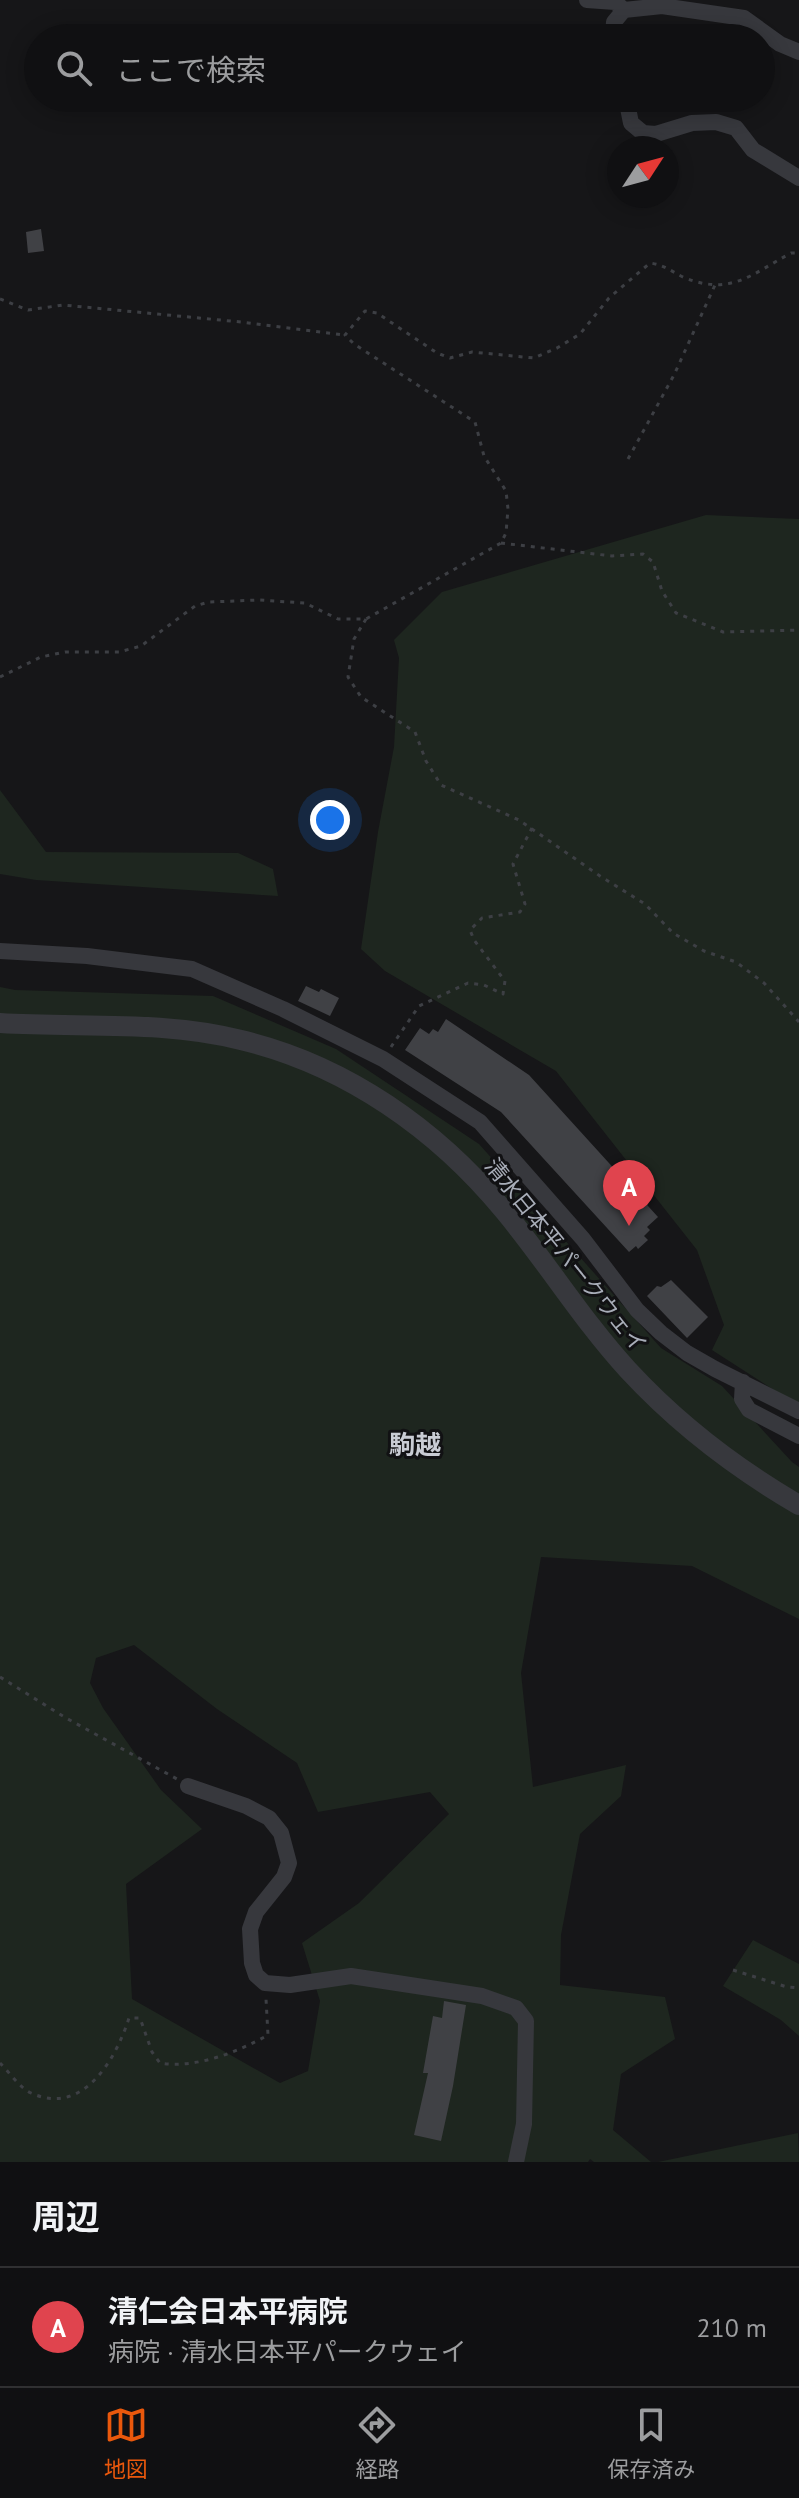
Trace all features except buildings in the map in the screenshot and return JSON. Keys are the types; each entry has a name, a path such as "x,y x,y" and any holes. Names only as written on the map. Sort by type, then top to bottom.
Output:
{"street":[{"path":"587,0 615,2 624,10"},
{"path":"614,24 624,10 662,6 744,18 752,24"},
{"path":"775,40 799,52"},
{"path":"629,112 631,123 643,133 656,134 692,123 716,122 736,128 753,150 799,178"},
{"path":"0,951 87,956 192,969 283,1009 383,1059 480,1122 583,1239 637,1310 661,1333 687,1353 799,1411"},
{"name":"清水日本平パークウェイ","path":"0,1023 139,1026 241,1039 281,1051 374,1095 421,1128 472,1175 506,1213 606,1345 659,1401 738,1466 799,1505"},
{"path":"743,1382 742,1399 749,1410 799,1436"},
{"path":"188,1786 246,1806 269,1818 281,1833 289,1863 284,1877 256,1912 250,1929 252,1963 256,1975 265,1983 290,1985 351,1976 482,1996 516,2008 526,2021 524,2124 516,2162"}],"path":[{"path":"345,335 365,311 377,313 437,353 450,358 472,352 534,358 580,334 609,298 650,263 662,264 685,278 715,285 733,285 791,253 799,253"},
{"path":"628,459 674,375 715,285"},
{"path":"0,299 28,310 63,305 345,335 354,344 475,422 484,456 506,491 508,509 506,533 501,543 366,619 338,619 305,603 259,600 209,602 195,606 141,646 119,652 65,652 41,657 0,677"},
{"path":"501,543 612,556 643,554 653,562 662,591 676,613 723,632 799,630"},
{"path":"366,619 354,639 348,677 361,697 415,732 426,761 441,785 519,820 645,904 673,933 704,951 736,962 764,983 799,1022"},
{"path":"383,1059 419,1006 468,983 484,985 503,994 505,981 470,930 482,918 520,912 525,904 513,864 532,828"},
{"path":"0,1677 188,1786"},
{"path":"733,1970 799,1988"},
{"path":"0,2063 29,2093 71,2098 84,2091 117,2050 129,2018 140,2018 152,2052 160,2063 174,2065 208,2059 250,2045 268,2035 265,1983"}],"shaded area":[{"path":"706,515 799,519 799,1406 712,1350 724,1325 697,1250 556,1071 385,971 361,949 394,747 399,658 394,640 442,592"},
{"path":"0,790 46,852 238,853 273,869 278,896 36,880 0,874"},
{"path":"0,987 213,996 336,1049 479,1144 661,1348 722,1386 799,1467 799,1619 692,1566 541,1557 521,1673 533,1787 626,1765 621,1796 580,1834 561,1935 560,1985 665,1997 675,2039 621,2074 613,2130 651,2162 594,2162 590,2159 588,2162 0,2162","holes":["134,1645 217,1709 297,1763 318,1812 430,1792 449,1814 359,1903 302,1943 320,2001 308,2071 280,2083 132,1999 126,1884 202,1829 161,1790 103,1708 90,1683 96,1658"]},
{"path":"753,1940 799,1964 799,2036 781,2020 723,1986"},
{"path":"798,2133 799,2162 658,2162"}],"place":[{"name":"清仁会日本平病院","path":"629,1226"}],"district":[{"name":"駒越","path":"415,1444"}]}
